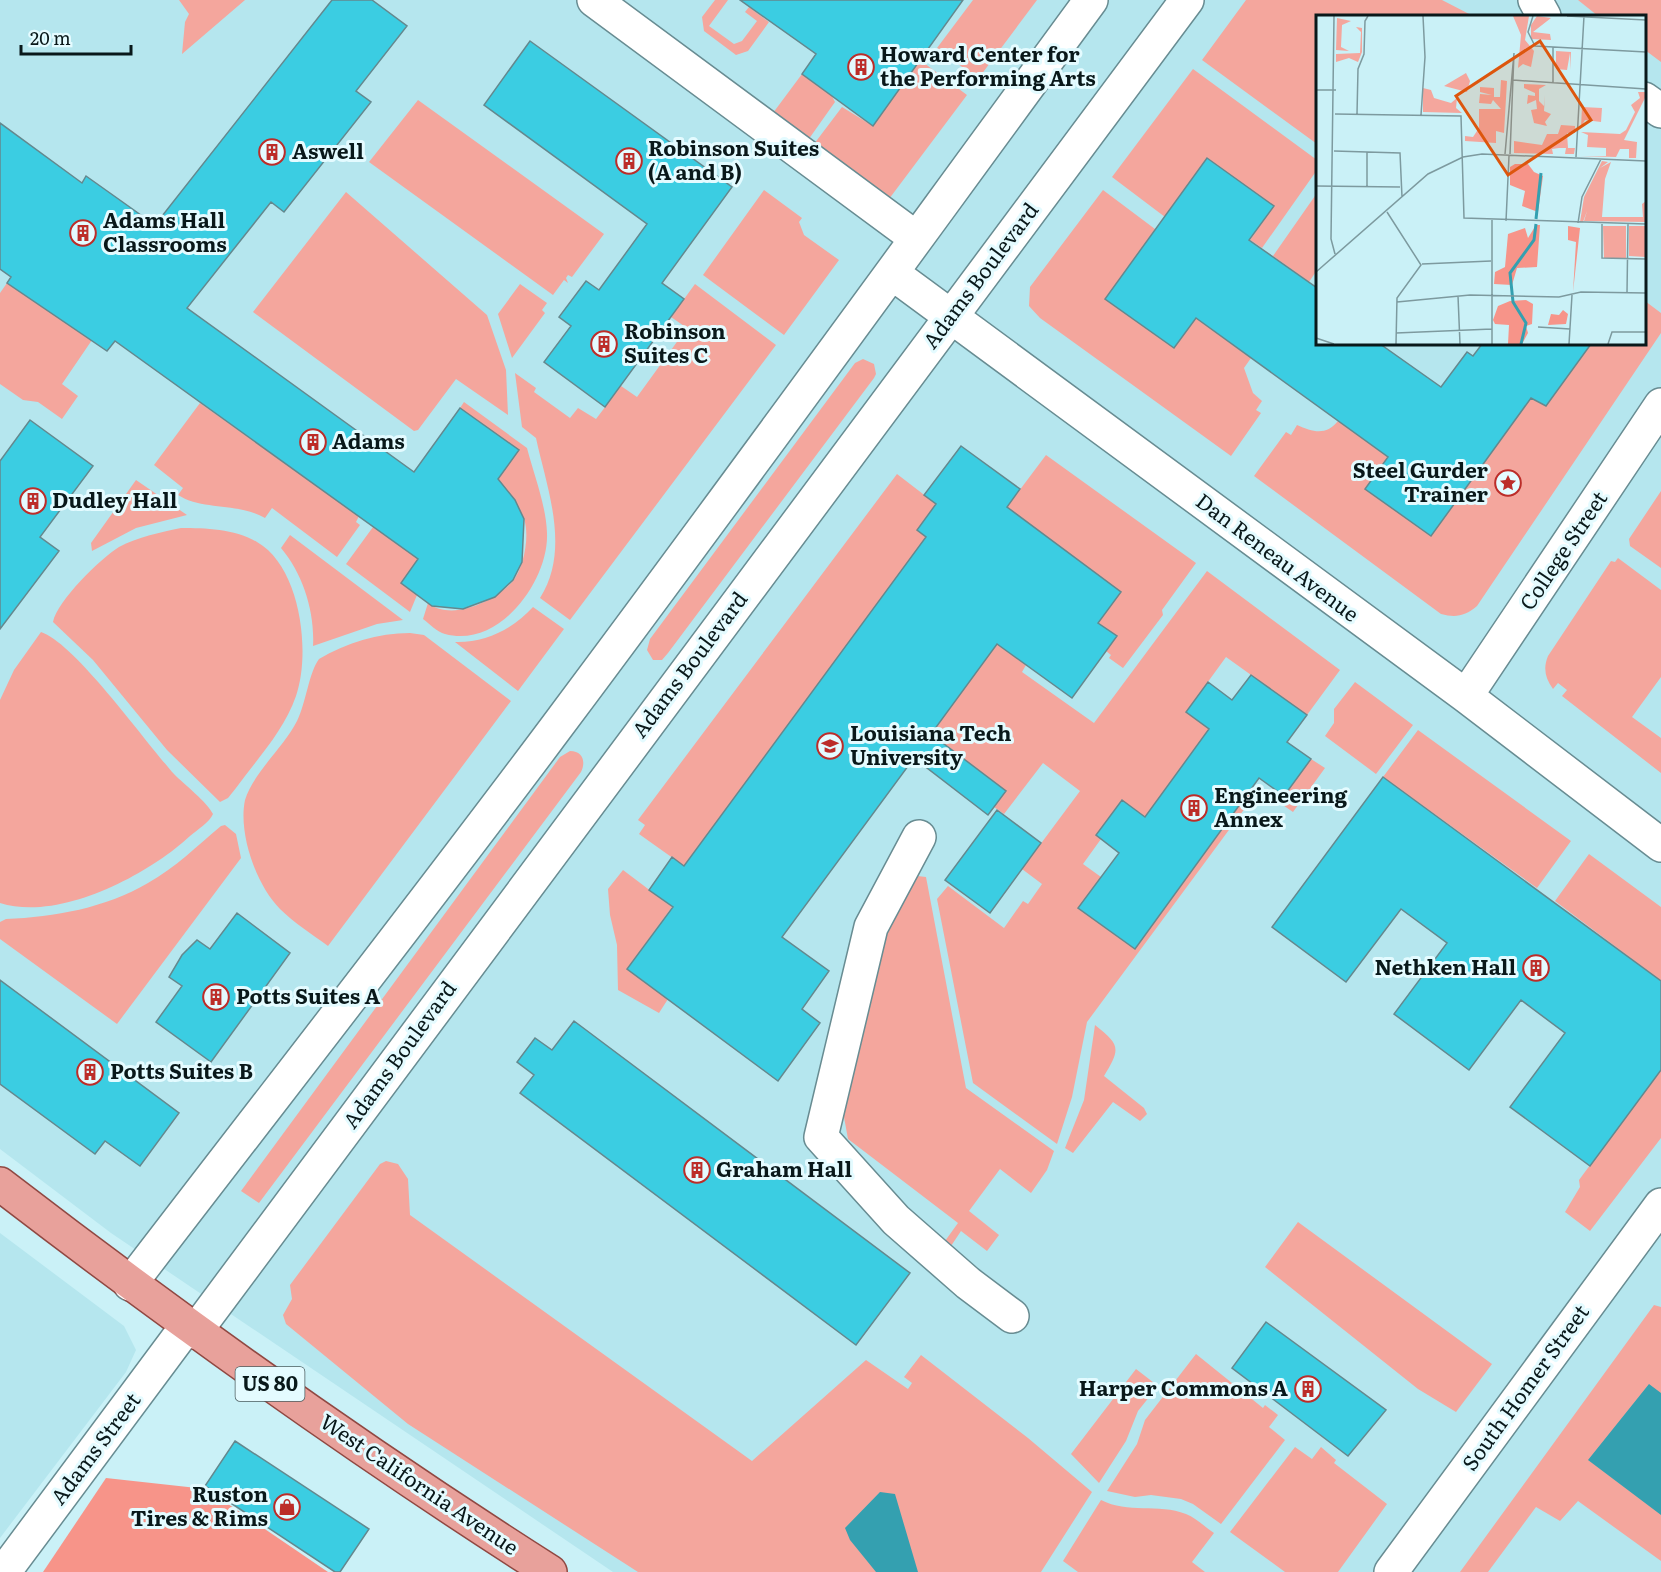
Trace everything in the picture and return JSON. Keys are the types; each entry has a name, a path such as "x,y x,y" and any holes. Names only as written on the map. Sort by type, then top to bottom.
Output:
{"main road":[{"name":"West California Avenue","path":"0,1184 191,1329 432,1496 550,1572"}],"street":[{"path":"594,0 916,238"},
{"path":"130,1284 567,714 1091,0"},
{"name":"Adams Boulevard","path":"191,1329 1187,0"},
{"path":"1535,0 1543,15"},
{"path":"1646,100 1661,111"},
{"name":"Dan Reneau Avenue","path":"892,273 1466,696 1661,845"},
{"name":"College Street","path":"1466,696 1661,405"},
{"path":"919,837 871,927 821,1137 896,1220 968,1283 1012,1316"},
{"name":"South Homer Street","path":"1391,1572 1661,1205"},
{"name":"Adams Street","path":"4,1572 191,1329"}],"shaded area":[{"name":"Louisiana Tech University","path":"0,0 1661,0 1661,1572 613,1572 111,1233 0,1149"},
{"path":"179,0 245,0 182,54 185,22 189,14"},
{"path":"715,0 728,0 709,26 734,44 742,41 757,21 745,12 749,7 769,22 748,51 736,55 704,31 702,17"},
{"path":"973,0 1037,0 978,79 937,48"},
{"path":"1246,0 1442,0 1471,15 1316,15 1316,143 1202,60"},
{"path":"1578,0 1661,0 1661,62 1646,51 1646,15 1597,15"},
{"path":"920,60 967,95 886,203 811,148 842,107 873,126"},
{"path":"1193,69 1316,159 1316,171 1262,248 1250,240 1274,206 1207,158 1165,217 1112,177"},
{"path":"802,74 832,96 835,102 806,143 770,117"},
{"path":"418,100 604,234 572,277 568,275 566,278 568,283 564,280 553,295 369,162"},
{"path":"764,190 802,218 799,222 804,235 839,260 784,335 703,275"},
{"path":"1103,190 1155,229 1106,299 1174,348 1196,318 1251,358 1244,368 1253,393 1262,401 1256,410 1261,413 1231,456 1040,318 1029,306 1030,287"},
{"path":"346,192 487,315 506,370 508,415 456,379 418,430 414,431 253,312"},
{"path":"1316,194 1316,272 1309,282 1273,256"},
{"path":"7,283 92,340 62,384 78,396 62,419 38,402 23,400 0,384 0,293"},
{"path":"520,284 547,303 542,310 545,313 512,358 498,314"},
{"path":"695,284 776,345 570,620 540,598 549,579 554,560 554,519 536,438 522,427 515,373 536,388 534,392 570,418 578,408 596,419 621,386 637,397 687,328 671,317"},
{"path":"1646,302 1661,313 1661,333 1477,606 1456,616 1441,614 1254,476 1286,432 1291,435 1297,425 1314,431 1324,431 1338,421 1388,457 1366,489 1431,536 1531,398 1546,405 1590,345 1646,345"},
{"path":"863,359 874,364 876,374 874,378 668,653 662,660 653,660 647,650 650,639 855,363"},
{"path":"464,402 527,448 542,501 547,533 540,571 530,590 517,607 502,621 484,631 465,636 442,633 423,619 428,603 438,608 461,610 484,602 504,589 512,582 520,569 526,543 526,526 522,514 496,482 519,450 460,408"},
{"path":"200,403 359,516 356,522 360,525 337,557 272,508 265,518 243,510 198,503 178,495 183,488 154,465"},
{"path":"1046,455 1196,563 1162,610 1163,615 1123,668 1109,658 1111,655 1106,651 1117,636 1098,623 1121,592 1007,507"},
{"path":"897,474 936,504 917,530 937,546 904,567 684,866 639,834 645,825 638,820"},
{"path":"136,480 187,515 136,528 92,551 91,543"},
{"path":"1661,491 1661,568 1630,546 1629,539"},
{"path":"373,527 418,559 401,583 417,595 410,612 346,564"},
{"path":"181,528 230,532 257,542 272,554 284,571 293,590 299,612 302,657 300,678 291,709 261,755 228,798 220,802 167,750 93,660 53,622 62,603 71,592 91,570 119,547 150,535"},
{"path":"290,535 403,620 377,624 313,646 312,620 306,594 296,570 281,548"},
{"path":"1618,558 1661,590 1661,677 1632,717 1661,738 1661,773 1562,696 1567,690 1558,683 1553,689 1546,673 1548,656 1611,561 1615,562"},
{"path":"1207,571 1340,670 1307,715 1226,657 1186,712 1209,729 1145,817 1122,800 1097,835 1101,839 1083,864 1101,877 1079,908 1135,949 1249,792 1254,796 1087,1022 1072,1097 1057,1144 973,1083 937,899 948,886 1004,928 1023,901 1028,904 1042,884 1022,869 1080,791 1043,763 1004,814 994,807 1006,791 952,750 933,773 913,758 997,644 1026,665 1022,672 1094,723"},
{"path":"533,607 564,629 518,691 455,642 477,640 498,633 517,622"},
{"path":"41,632 72,654 91,674 174,774 201,799 213,814 206,823 172,851 127,879 75,900 49,906 23,907 0,903 0,700 14,670"},
{"path":"410,633 424,635 511,701 328,946 285,914 263,886 247,843 244,828 245,800 255,780 285,741 297,721 319,659 363,640"},
{"path":"1355,682 1413,725 1376,774 1325,736 1334,723 1334,709"},
{"path":"1418,730 1571,841 1537,888 1383,777"},
{"path":"570,751 581,755 583,764 581,772 259,1203 241,1191 560,757"},
{"path":"1311,759 1325,768 1293,812 1268,795 1273,788 1284,795"},
{"path":"225,825 236,834 241,858 117,1024 0,939 0,922 6,919 79,910 132,892 167,871"},
{"path":"1589,854 1661,907 1661,981 1555,901"},
{"path":"623,870 672,907 627,969 668,999 659,1013 618,990 617,945 610,915 608,889"},
{"path":"909,875 926,877 966,1088 1054,1151 1047,1170 1031,1193 1000,1169 969,1211 999,1235 987,1251 961,1231 951,1246 945,1241 958,1223 848,1139 844,1117 845,1089 870,972"},
{"path":"1095,1025 1109,1037 1115,1048 1113,1059 1104,1076 1144,1108 1147,1114 1140,1121 1113,1102 1073,1153 1065,1148 1084,1100"},
{"path":"1661,1069 1661,1138 1590,1231 1565,1212 1580,1187 1579,1180"},
{"path":"386,1161 398,1164 408,1179 410,1215 752,1461 866,1360 908,1389 912,1383 904,1377 921,1355 1028,1438 1092,1492 1041,1572 638,1572 408,1424 286,1324 283,1315 292,1299 290,1285 380,1164"},
{"path":"1298,1222 1492,1364 1456,1412 1418,1389 1265,1267"},
{"path":"0,1233 124,1326 136,1350 126,1372 0,1538"},
{"path":"1654,1305 1661,1307 1661,1561 1578,1501 1560,1521 1536,1507 1488,1572 1460,1572"},
{"path":"1196,1354 1263,1408 1265,1405 1278,1415 1269,1427 1285,1440 1221,1524 1193,1504 1181,1499 1151,1495 1135,1497 1107,1491 1137,1444 1145,1420"},
{"path":"1136,1369 1158,1386 1138,1411 1126,1441 1099,1483 1071,1454"},
{"path":"1295,1447 1312,1459 1321,1447 1336,1460 1334,1463 1387,1504 1338,1572 1285,1572 1230,1532"},
{"path":"106,1478 206,1489 328,1572 43,1572"},
{"path":"1101,1500 1122,1507 1175,1511 1197,1520 1214,1533 1192,1562 1205,1572 1078,1572 1063,1561"}],"water":[{"path":"1649,1384 1661,1393 1661,1515 1588,1460"},
{"path":"880,1492 895,1494 918,1572 876,1572 850,1540 845,1528"}],"building":[{"path":"332,0 372,0 407,26 356,91 371,102 284,212 271,202 187,308 414,472 460,408 519,450 498,479 515,500 524,519 522,562 513,580 495,597 463,609 432,606 401,583 418,559 115,341 107,351 7,283 11,277 0,269 0,123 82,183 86,176 155,225"},
{"name":"Howard Center for the Performing Arts","path":"740,0 963,0 873,126 802,74 816,54"},
{"name":"Robinson Suites (A and B)","path":"530,41 732,187 662,283 684,299 605,407 544,362 571,326 559,317 586,281 599,290 647,224 484,105"},
{"path":"1207,158 1274,206 1249,240 1316,287 1316,345 1381,345 1441,387 1467,352 1473,356 1481,345 1590,345 1546,406 1531,398 1431,536 1365,489 1388,457 1196,318 1174,348 1105,299"},
{"name":"Dudley Hall","path":"30,420 93,466 40,537 59,551 0,629 0,461"},
{"path":"961,446 1020,489 1007,507 1121,592 1098,623 1117,636 1072,698 997,644 931,734 1006,791 988,815 914,758 782,937 829,971 802,1009 820,1023 778,1081 627,969 673,907 649,890 672,857 684,866 926,537 917,530 936,504 924,495"},
{"name":"Engineering Annex","path":"1251,675 1307,715 1287,742 1311,759 1284,796 1259,778 1135,949 1078,908 1119,853 1096,835 1122,800 1145,817 1209,729 1186,712 1208,682 1232,700"},
{"name":"Nethken Hall","path":"1383,777 1661,981 1661,1070 1590,1166 1510,1107 1565,1033 1521,1000 1469,1070 1394,1014 1447,943 1401,909 1346,982 1272,927"},
{"path":"997,810 1041,843 990,913 945,880"},
{"name":"Potts Suites A","path":"237,913 290,953 211,1062 156,1022 182,986 169,977 182,955 197,940 210,949"},
{"name":"Potts Suites B","path":"0,980 179,1113 140,1166 105,1141 95,1154 0,1084"},
{"name":"Graham Hall","path":"574,1021 910,1273 856,1345 520,1093 534,1075 517,1062 535,1038 552,1050"},
{"name":"Harper Commons A","path":"1266,1322 1386,1410 1348,1456 1232,1368"},
{"name":"Ruston Tires & Rims","path":"235,1441 369,1529 340,1572 335,1572 205,1486"}],"place":[{"name":"Howard Center for the Performing Arts","path":"861,67"},
{"name":"Aswell","path":"272,152"},
{"name":"Robinson Suites (A and B)","path":"629,161"},
{"name":"Adams Hall Classrooms","path":"83,233"},
{"name":"Robinson Suites C","path":"604,344"},
{"name":"Adams","path":"313,442"},
{"name":"Steel Gurder Trainer","path":"1508,483"},
{"name":"Dudley Hall","path":"33,501"},
{"name":"Louisiana Tech University","path":"830,746"},
{"name":"Engineering Annex","path":"1194,808"},
{"name":"Nethken Hall","path":"1536,968"},
{"name":"Potts Suites A","path":"216,997"},
{"name":"Potts Suites B","path":"90,1072"},
{"name":"Graham Hall","path":"697,1170"},
{"name":"Harper Commons A","path":"1308,1389"},
{"name":"Ruston Tires & Rims","path":"287,1507"}]}
